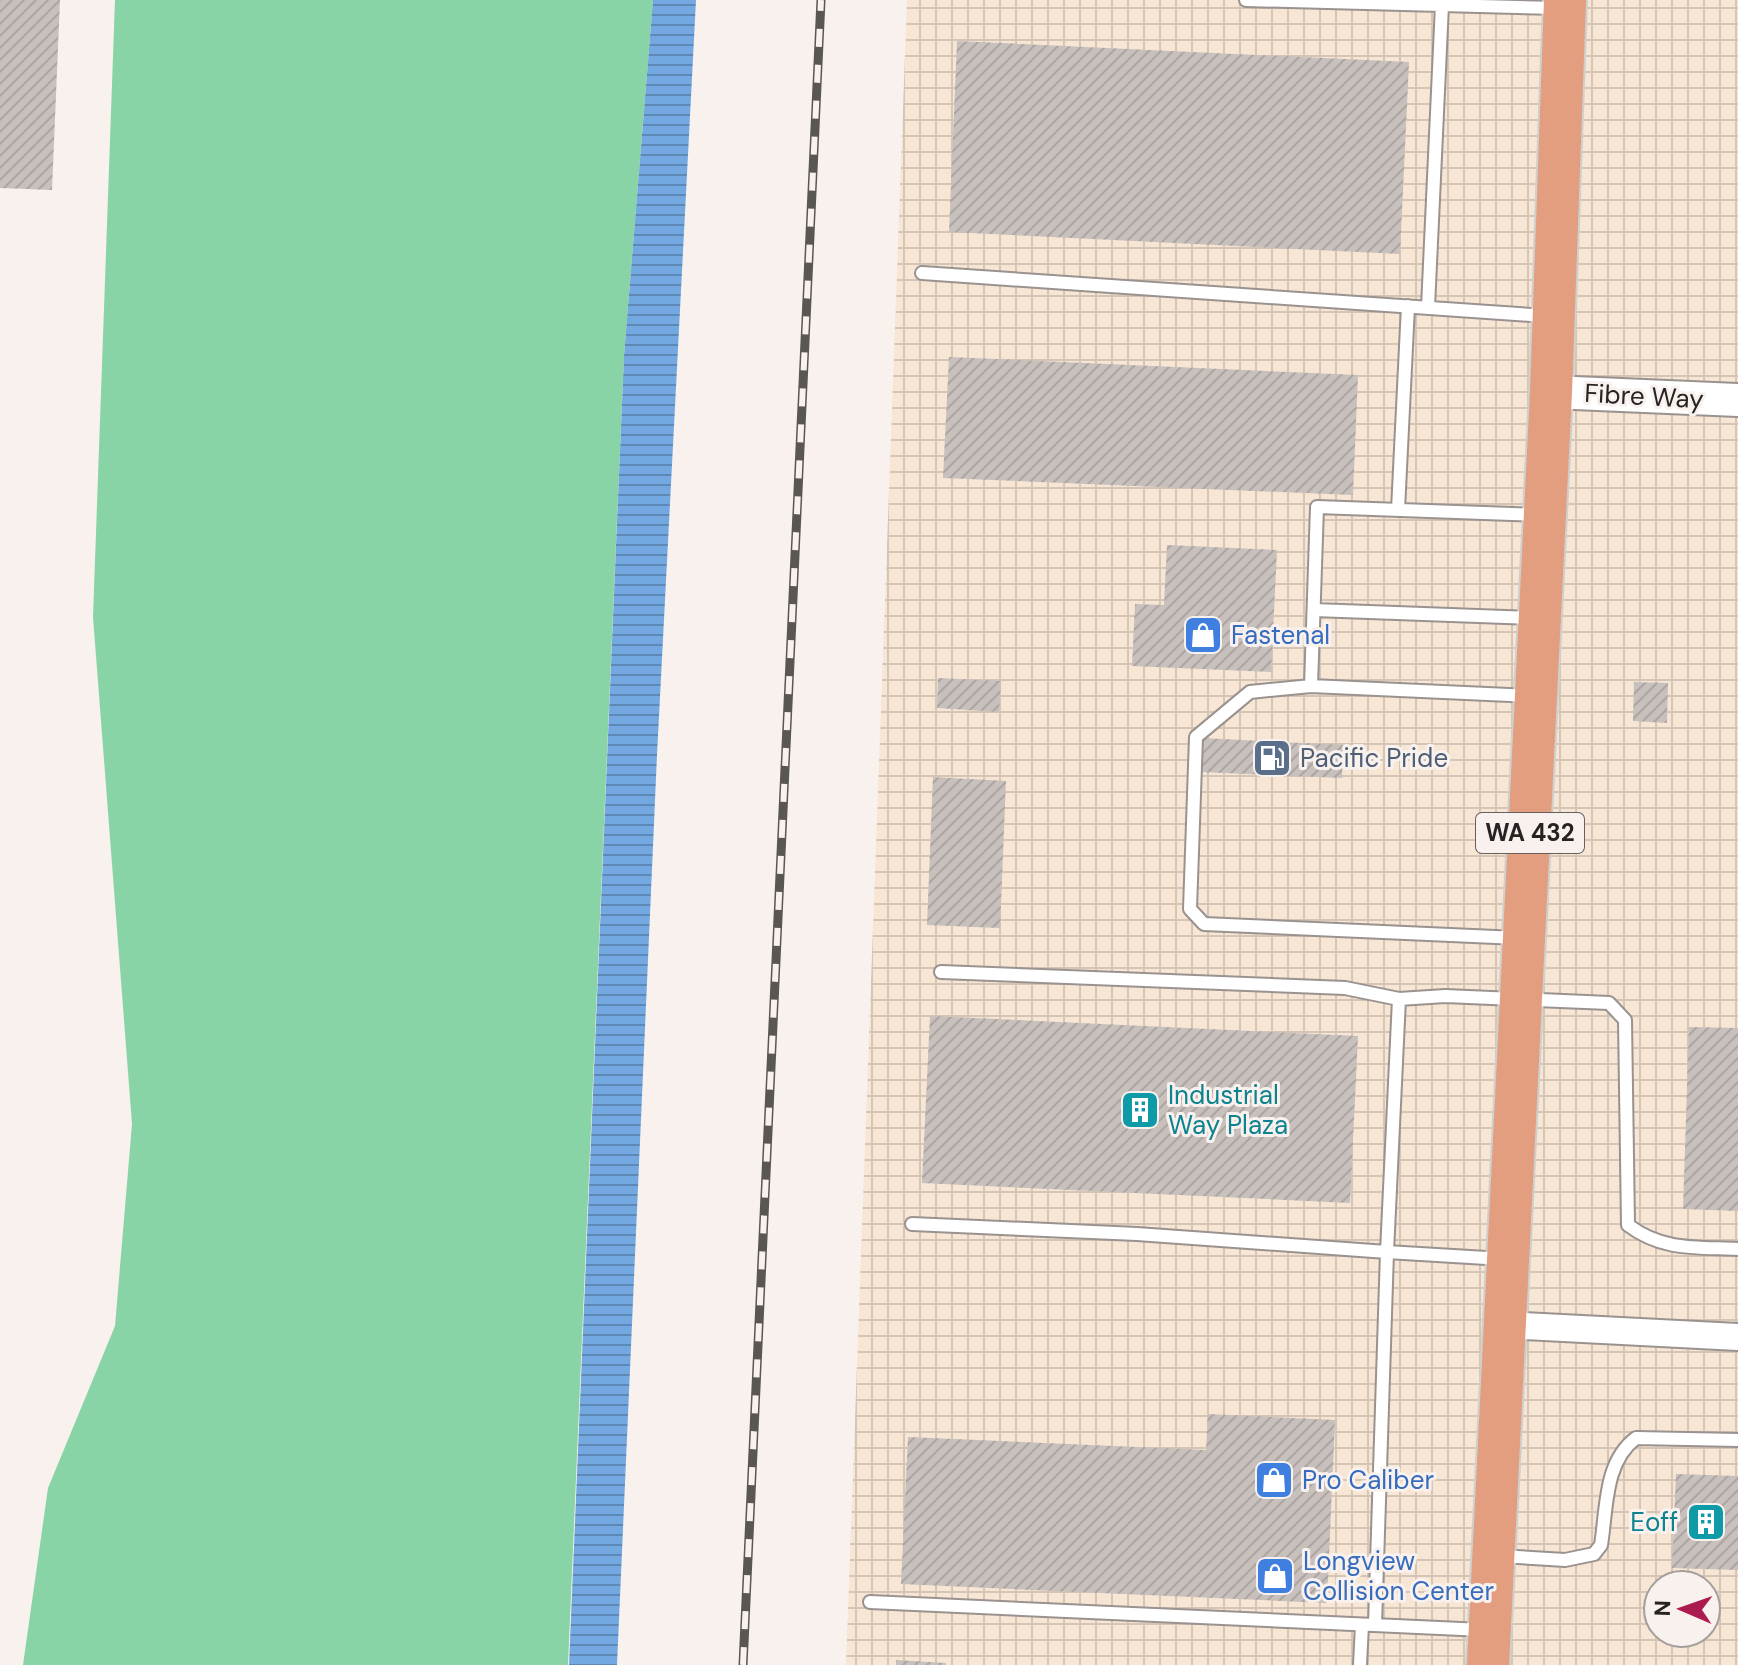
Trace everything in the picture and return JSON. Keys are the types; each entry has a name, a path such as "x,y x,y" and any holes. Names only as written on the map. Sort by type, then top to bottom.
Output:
{"highway":[{"name":"WA 432","path":"1489,1648 1551,392 1565,4"}],"street":[{"name":"Fibre Way","path":"1551,392 1738,400"},
{"path":"1506,1325 1738,1337"}],"lane":[{"path":"1246,0 1427,2 1442,5 1565,4"},
{"path":"1428,307 1442,5"},
{"path":"922,273 1553,316"},
{"path":"1398,510 1408,306"},
{"path":"1311,686 1317,507 1545,516"},
{"path":"1314,610 1540,619"},
{"path":"1525,939 1204,924 1190,909 1196,737 1250,692 1311,686 1536,696"},
{"path":"941,972 1345,988 1399,999 1609,1003 1625,1020 1628,1225 1647,1240 1667,1245 1738,1249"},
{"path":"1360,1665 1369,1625 1399,999"},
{"path":"912,1224 1137,1234 1510,1260"},
{"path":"1495,1556 1565,1560 1584,1559 1594,1554 1601,1545 1613,1467 1624,1447 1636,1438 1738,1440"},
{"path":"870,1602 1369,1625 1489,1648"}],"shaded area":[{"path":"907,0 1738,0 1738,1665 846,1665"}],"green space":[{"path":"115,0 653,0 624,356 568,1665 23,1665 48,1488 115,1326 132,1124 93,617"}],"water":[{"path":"653,0 696,0 657,755 617,1665 569,1665 624,356"}],"building":[{"path":"0,0 60,0 52,190 0,188"},
{"path":"957,41 1409,62 1400,254 949,232"},
{"path":"949,357 1358,375 1353,495 943,478"},
{"name":"Fastenal","path":"1167,545 1277,550 1271,672 1132,666 1135,604 1164,605"},
{"path":"938,678 1001,681 999,712 937,708"},
{"path":"1634,682 1668,683 1667,723 1633,721"},
{"name":"Pacific Pride","path":"1202,738 1343,745 1342,778 1200,772"},
{"path":"933,777 1006,781 1000,928 927,925"},
{"name":"Industrial Way Plaza","path":"930,1016 1358,1036 1350,1203 922,1183"},
{"path":"1689,1027 1738,1028 1738,1211 1683,1209"},
{"path":"1208,1414 1335,1420 1327,1603 901,1584 908,1437 1206,1450"},
{"name":"Eoff","path":"1676,1474 1738,1476 1738,1570 1672,1568"},
{"path":"896,1660 946,1663 946,1665 896,1665"}],"railway":[{"path":"743,1665 821,0"}],"place":[{"name":"Fastenal","path":"1203,635"},
{"name":"Pacific Pride","path":"1272,758"},
{"name":"Industrial Way Plaza","path":"1140,1110"},
{"name":"Pro Caliber","path":"1274,1480"},
{"name":"Eoff","path":"1706,1522"},
{"name":"Longview Collision Center","path":"1275,1576"}]}
